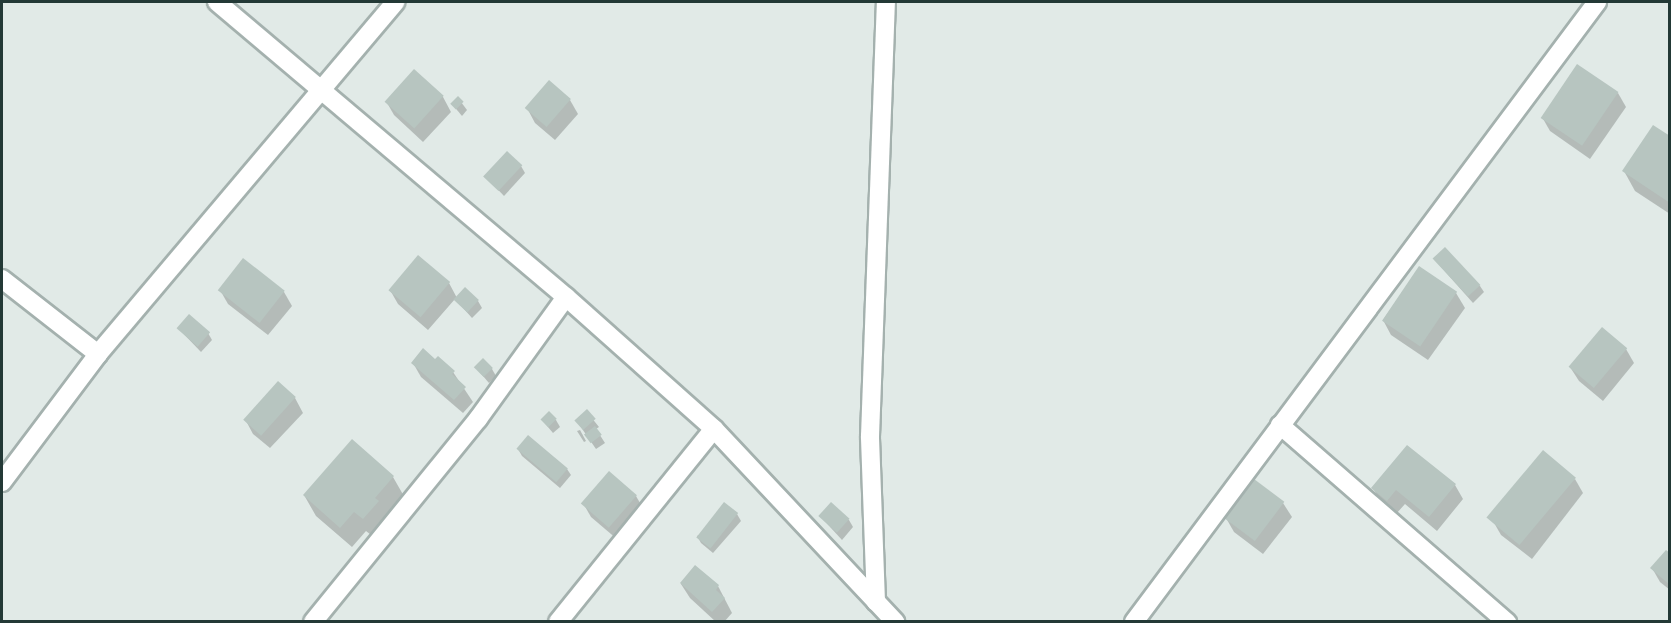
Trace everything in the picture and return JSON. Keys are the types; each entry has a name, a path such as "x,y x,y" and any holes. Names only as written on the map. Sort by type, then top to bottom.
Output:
{"street":[{"path":"217,2 323,89 566,297 714,429 895,621"},
{"path":"2,482 98,354 395,2"},
{"path":"876,602 870,436 886,2"},
{"path":"1134,621 1597,2"},
{"path":"2,279 98,354"},
{"path":"313,621 478,419 566,297"},
{"path":"1280,424 1507,621"},
{"path":"558,621 714,429"}],"building":[{"path":"1577,64 1618,92 1582,146 1541,118"},
{"path":"414,69 444,96 414,128 385,102"},
{"path":"549,80 571,99 547,127 525,108"},
{"path":"458,96 464,102 456,109 450,104"},
{"path":"1653,125 1670,136 1670,203 1622,171"},
{"path":"507,151 522,165 498,191 483,177"},
{"path":"1445,247 1480,285 1468,297 1433,259"},
{"path":"418,255 450,282 421,317 388,290"},
{"path":"243,258 285,291 260,323 218,290"},
{"path":"1419,266 1457,292 1420,346 1382,321"},
{"path":"465,287 479,300 467,312 453,299"},
{"path":"189,314 210,332 198,347 177,328"},
{"path":"1602,327 1627,348 1594,388 1569,367"},
{"path":"423,348 435,359 438,356 455,371 452,374 466,387 454,400 411,363"},
{"path":"483,358 493,368 484,377 474,367"},
{"path":"278,381 296,397 261,436 243,420"},
{"path":"587,409 596,419 583,430 574,420"},
{"path":"549,411 557,419 548,427 541,419"},
{"path":"595,426 602,435 591,443 584,435"},
{"path":"528,435 568,468 556,482 516,449"},
{"path":"352,439 394,476 375,498 379,501 363,519 354,512 340,528 303,495"},
{"path":"1407,445 1456,484 1429,517 1396,490 1387,501 1371,488"},
{"path":"1543,450 1576,478 1519,545 1486,517"},
{"path":"609,471 637,495 609,528 581,503"},
{"path":"1254,479 1284,502 1255,541 1225,518"},
{"path":"724,502 738,513 710,549 696,537"},
{"path":"831,502 850,519 837,533 818,516"},
{"path":"1666,550 1670,553 1670,585 1650,568"},
{"path":"695,565 719,585 716,590 725,598 712,612 680,583"}]}
